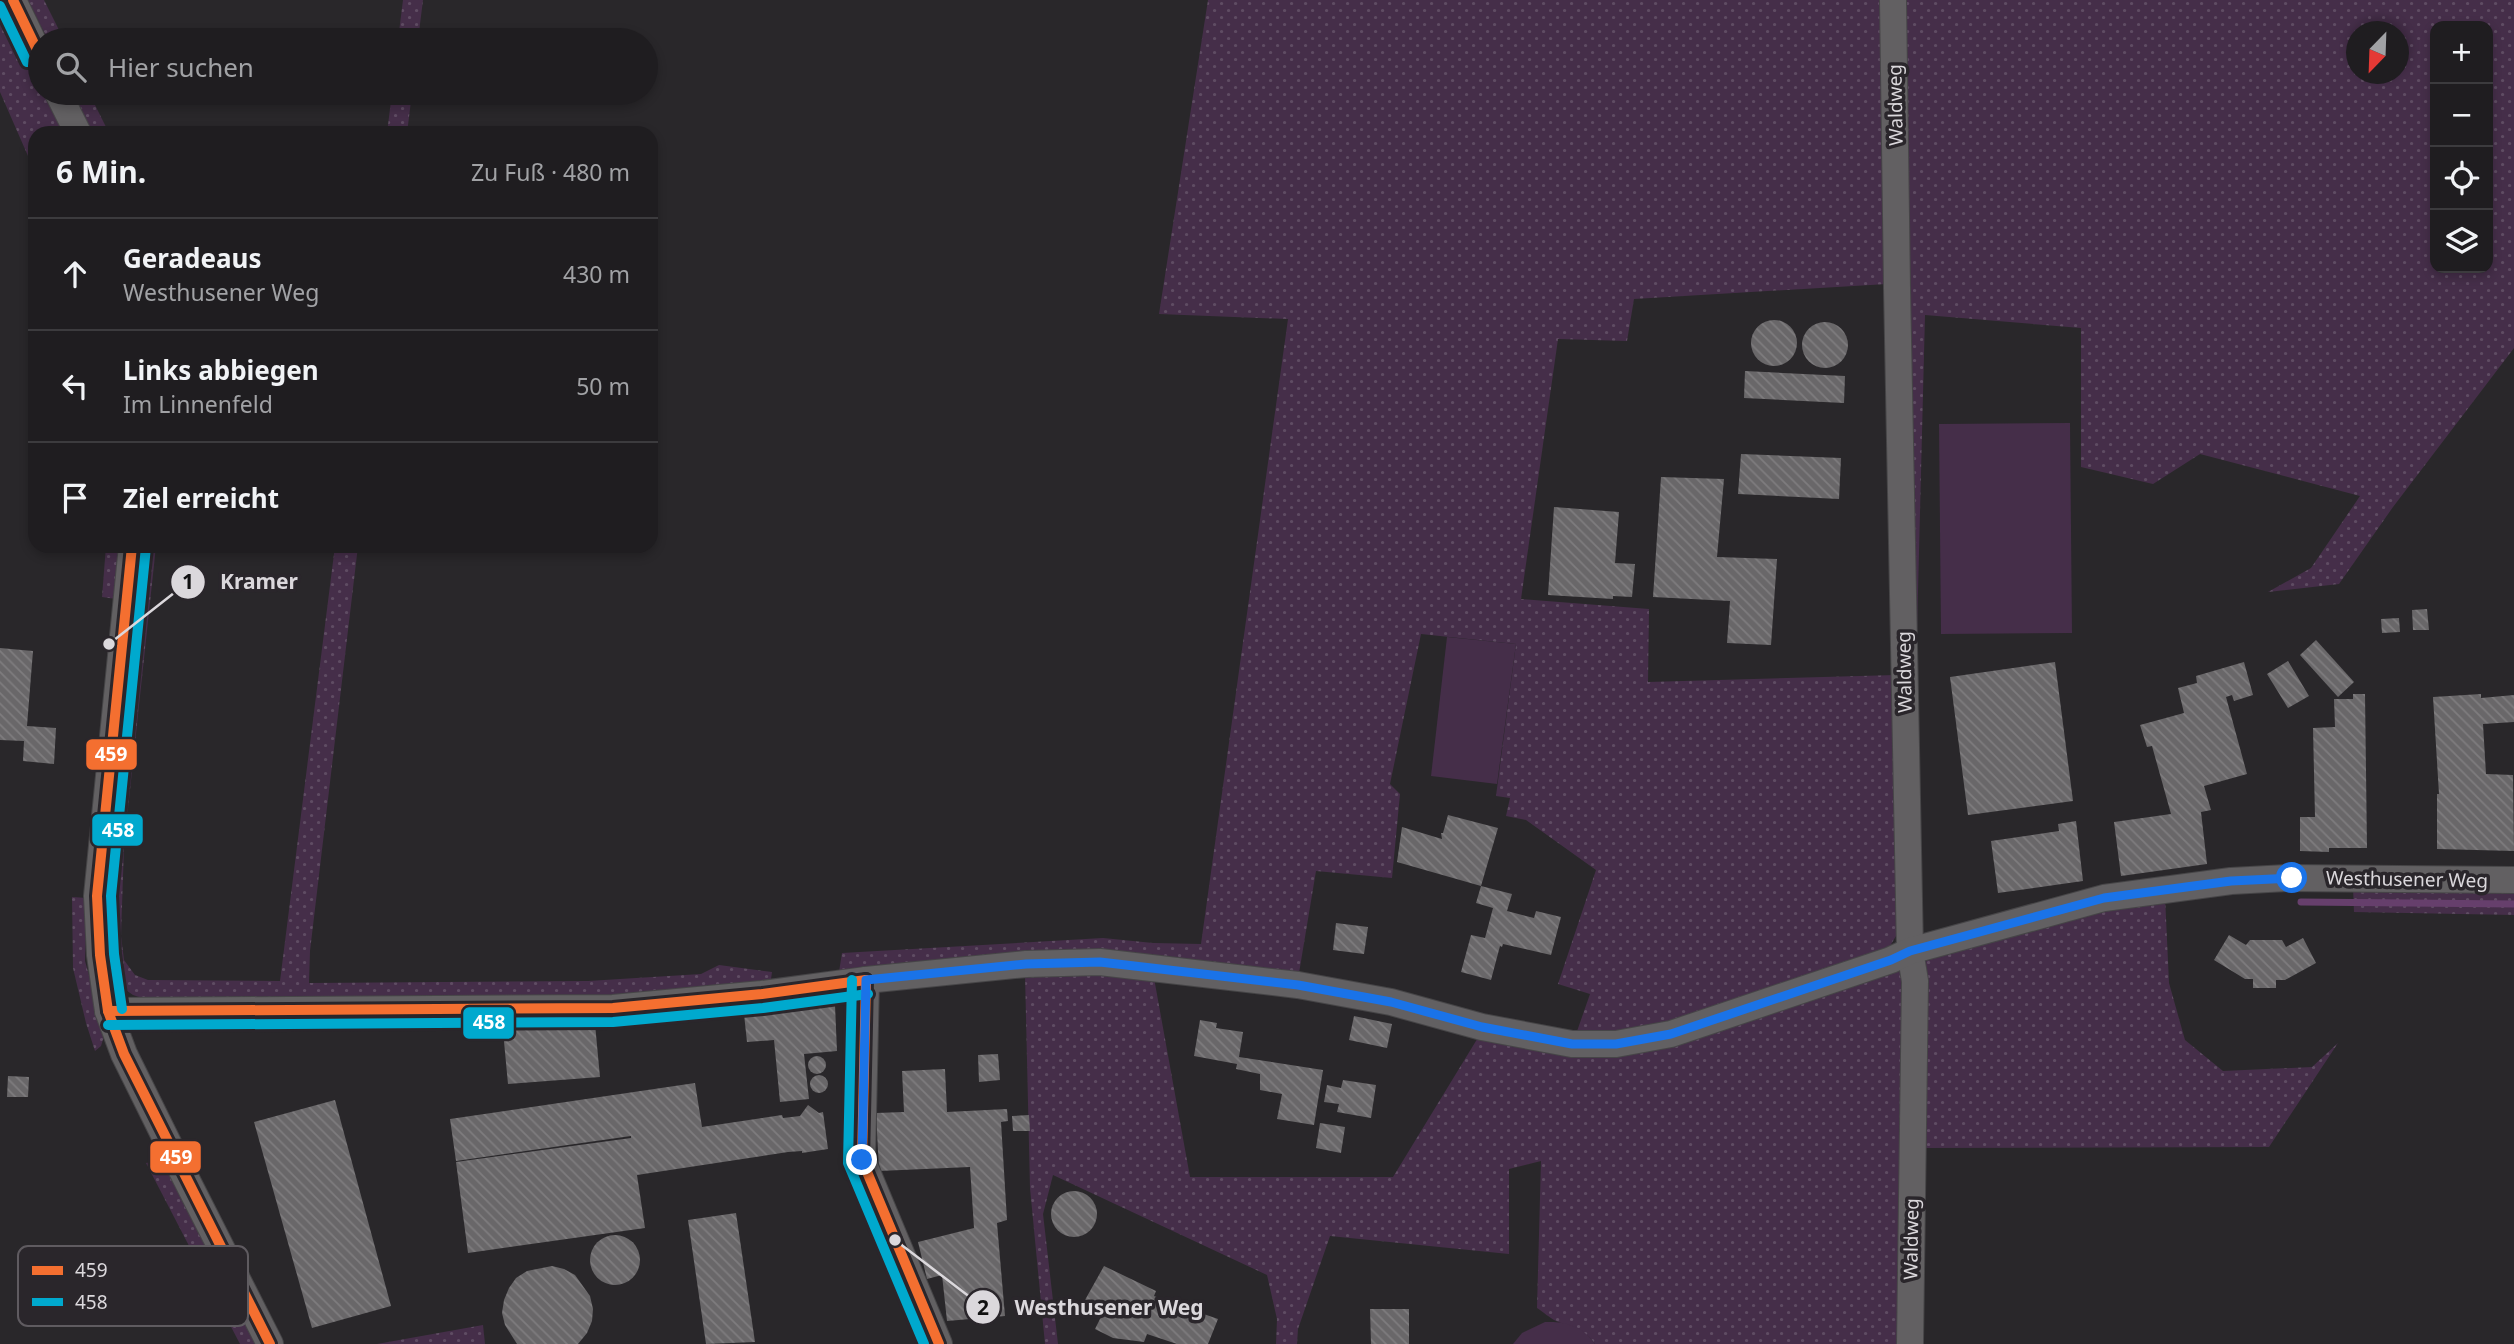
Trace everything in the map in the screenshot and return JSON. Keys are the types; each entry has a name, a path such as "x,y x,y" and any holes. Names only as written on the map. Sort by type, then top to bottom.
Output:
{"street":[{"path":"13,0 28,31"},
{"name":"Waldweg","path":"1893,0 1896,288 1910,951 1915,981 1910,1344"},
{"path":"64,105 74,126"},
{"path":"131,553 97,896 100,955 108,1010 124,1054 220,1246"},
{"name":"Westhusener Weg","path":"108,1010 613,1008 1026,964 1100,962 1298,985 1391,1002 1507,1032 1572,1044 1616,1044 1671,1034 1891,960 1910,951 2104,898 2231,881 2287,878 2514,880"},
{"path":"866,980 862,1160 939,1344"},
{"path":"248,1301 270,1344"}],"shaded area":[{"path":"2,0 28,51 28,105 55,105 65,126 28,126 28,156 0,92"},
{"path":"28,0 44,0 58,28 42,28"},
{"path":"403,0 423,0 420,28 400,28"},
{"path":"1208,0 1886,0 1887,284 1634,299 1627,341 1558,339 1521,599 1649,609 1648,682 1896,675 1901,918 1896,936 1887,951 1668,1027 1575,1037 1590,994 1558,984 1596,870 1526,820 1506,816 1510,798 1496,796 1516,644 1421,634 1390,784 1400,794 1392,878 1316,871 1298,979 1146,959 839,972 842,953 1103,938 1201,944 1288,319 1159,314"},
{"path":"1899,0 2514,0 2514,348 2393,507 2339,584 2268,592 2311,568 2360,496 2200,454 2153,484 2081,467 2081,328 1925,315 1916,670"},
{"path":"79,105 95,105 106,126 89,126"},
{"path":"390,105 410,105 408,126 388,126"},
{"path":"2070,423 2072,633 1941,634 1939,424"},
{"path":"105,553 120,553 116,599 102,597"},
{"path":"141,553 155,553 124,846 121,936 124,960 135,975 148,980 280,981 334,553 357,553 310,951 309,983 588,981 701,974 719,965 772,972 771,979 755,985 613,997 148,1000 133,995 120,986 113,970 110,938 112,846"},
{"path":"1447,637 1516,644 1497,784 1431,776"},
{"path":"2353,887 2514,891 2514,915 2354,912"},
{"path":"2165,896 2169,983 2185,1040 2223,1071 2312,1067 2338,1043 2269,1147 1920,1148 1923,959 1932,952"},
{"path":"72,897 87,898 85,961 105,1033 101,1046 95,1051 73,968"},
{"path":"1903,969 1904,1344 1595,1344 1582,1332 1556,1321 1537,1308 1541,1161 1509,1169 1509,1254 1330,1236 1298,1329 1297,1344 1276,1344 1277,1319 1267,1275 1053,1175 1043,1214 1058,1344 1045,1344 1030,1188 1025,974 1099,971 1154,978 1190,1177 1393,1177 1479,1036 1571,1051"},
{"path":"164,1160 208,1246 189,1246 146,1163"},
{"path":"1545,1322 1560,1322 1573,1326 1585,1333 1595,1344 1513,1344 1522,1333"},
{"path":"248,1324 258,1344 240,1344 231,1326"},
{"path":"483,1325 485,1344 377,1344"}],"building":[{"path":"1774,320 1790,327 1797,343 1790,359 1774,366 1758,359 1751,343 1758,327"},
{"path":"1825,322 1841,329 1848,345 1841,361 1825,368 1809,361 1802,345 1809,329"},
{"path":"1745,371 1845,376 1844,403 1744,398"},
{"path":"1741,454 1841,458 1839,499 1738,494"},
{"path":"1661,477 1724,479 1717,557 1777,559 1771,645 1727,643 1730,601 1653,597"},
{"path":"1554,507 1619,512 1615,563 1635,564 1632,597 1613,596 1613,599 1548,595"},
{"path":"2427,609 2429,630 2413,630 2412,610"},
{"path":"2399,618 2400,632 2382,633 2381,619"},
{"path":"2316,640 2354,682 2338,697 2300,655"},
{"path":"0,648 33,651 27,726 56,728 54,764 23,761 24,741 0,740"},
{"path":"2288,661 2309,696 2288,708 2267,674"},
{"path":"2055,662 2073,801 1968,815 1950,677"},
{"path":"2244,662 2253,695 2234,701 2232,695 2226,697 2247,774 2204,786 2211,810 2201,812 2207,864 2121,876 2114,822 2171,814 2152,746 2147,747 2140,725 2184,713 2178,688 2197,683 2196,676"},
{"path":"2353,694 2365,694 2367,848 2329,848 2329,852 2300,851 2300,817 2315,817 2313,728 2335,727 2334,699 2353,699"},
{"path":"2481,694 2481,698 2514,695 2514,722 2483,724 2486,774 2513,775 2514,851 2437,849 2439,794 2433,697"},
{"path":"1448,815 1498,828 1481,886 1397,862 1402,827 1442,839 1441,833"},
{"path":"2076,821 2083,881 1998,893 1991,841 2059,831 2058,824"},
{"path":"1481,886 1512,894 1507,911 1534,918 1536,911 1561,917 1551,955 1503,944 1500,946 1491,980 1461,972 1471,935 1485,938 1493,908 1476,903"},
{"path":"1336,923 1368,927 1364,954 1333,950"},
{"path":"2229,935 2246,945 2250,940 2282,940 2286,947 2303,938 2316,963 2285,980 2276,980 2276,988 2253,988 2253,979 2245,979 2214,960"},
{"path":"835,1005 837,1051 804,1054 809,1099 780,1102 774,1040 747,1042 744,1014"},
{"path":"1354,1016 1392,1024 1387,1048 1349,1040"},
{"path":"1200,1020 1217,1023 1216,1028 1243,1032 1239,1057 1323,1070 1314,1125 1277,1119 1282,1094 1260,1090 1260,1074 1236,1069 1237,1064 1194,1056"},
{"path":"595,1024 600,1077 508,1084 503,1031"},
{"path":"998,1054 1000,1080 979,1082 978,1055"},
{"path":"817,1056 823,1059 826,1065 823,1071 817,1074 811,1071 808,1065 811,1059"},
{"path":"945,1069 947,1112 1007,1109 1008,1121 1001,1122 1007,1220 997,1223 1005,1316 947,1321 942,1275 927,1279 918,1242 974,1228 970,1167 879,1171 876,1113 904,1112 902,1071"},
{"path":"819,1075 825,1078 828,1084 825,1090 819,1093 813,1090 810,1084 813,1078"},
{"path":"8,1076 29,1077 28,1097 7,1097"},
{"path":"1343,1080 1376,1085 1371,1118 1337,1112 1339,1104 1324,1102 1327,1085 1341,1088"},
{"path":"695,1083 702,1127 782,1115 783,1118 800,1116 808,1105 819,1113 823,1112 828,1149 788,1152 637,1175 645,1228 468,1253 456,1162 631,1136 456,1161 450,1119"},
{"path":"335,1100 391,1306 312,1328 254,1122"},
{"path":"1029,1115 1030,1131 1013,1131 1012,1116"},
{"path":"1320,1123 1345,1127 1341,1153 1316,1148"},
{"path":"1074,1191 1090,1198 1097,1214 1090,1230 1074,1237 1058,1230 1051,1214 1058,1198"},
{"path":"736,1213 755,1342 706,1344 688,1220"},
{"path":"615,1235 633,1242 640,1260 633,1278 615,1285 597,1278 590,1260 597,1242"},
{"path":"552,1266 575,1275 590,1296 593,1309 587,1333 578,1344 517,1344 505,1325 502,1313 509,1288 516,1278 527,1271"},
{"path":"1104,1266 1156,1291 1154,1296 1176,1304 1173,1312 1192,1319 1195,1311 1218,1319 1208,1344 1177,1344 1147,1334 1144,1342 1113,1338 1095,1329 1105,1309 1085,1300"},
{"path":"1370,1309 1409,1309 1409,1344 1371,1344"}],"waterway":[{"path":"2301,902 2514,904"}],"transit line":[{"name":"459","path":"13,0 28,31"},
{"name":"458","path":"0,6 27,62"},
{"name":"459","path":"131,553 97,896 100,955 108,1011 124,1054 221,1246"},
{"name":"458","path":"122,1009 114,954 111,896 145,553"},
{"name":"458","path":"852,980 848,1163 924,1344"},
{"name":"459","path":"866,980 862,1160 939,1344"},
{"name":"459","path":"108,1011 613,1008 762,994 866,980"},
{"name":"458","path":"108,1025 613,1022 763,1008 868,994"},
{"name":"459","path":"248,1300 270,1344"}],"place":[{"name":"Kramer","path":"109,644"},
{"name":"Westhusener Weg","path":"895,1240"}],"route":[{"path":"862,1160 866,980 1026,964 1100,962 1298,985 1391,1002 1482,1027 1572,1044 1616,1044 1671,1034 1891,960 1910,951 2104,898 2231,881 2292,878"}]}
